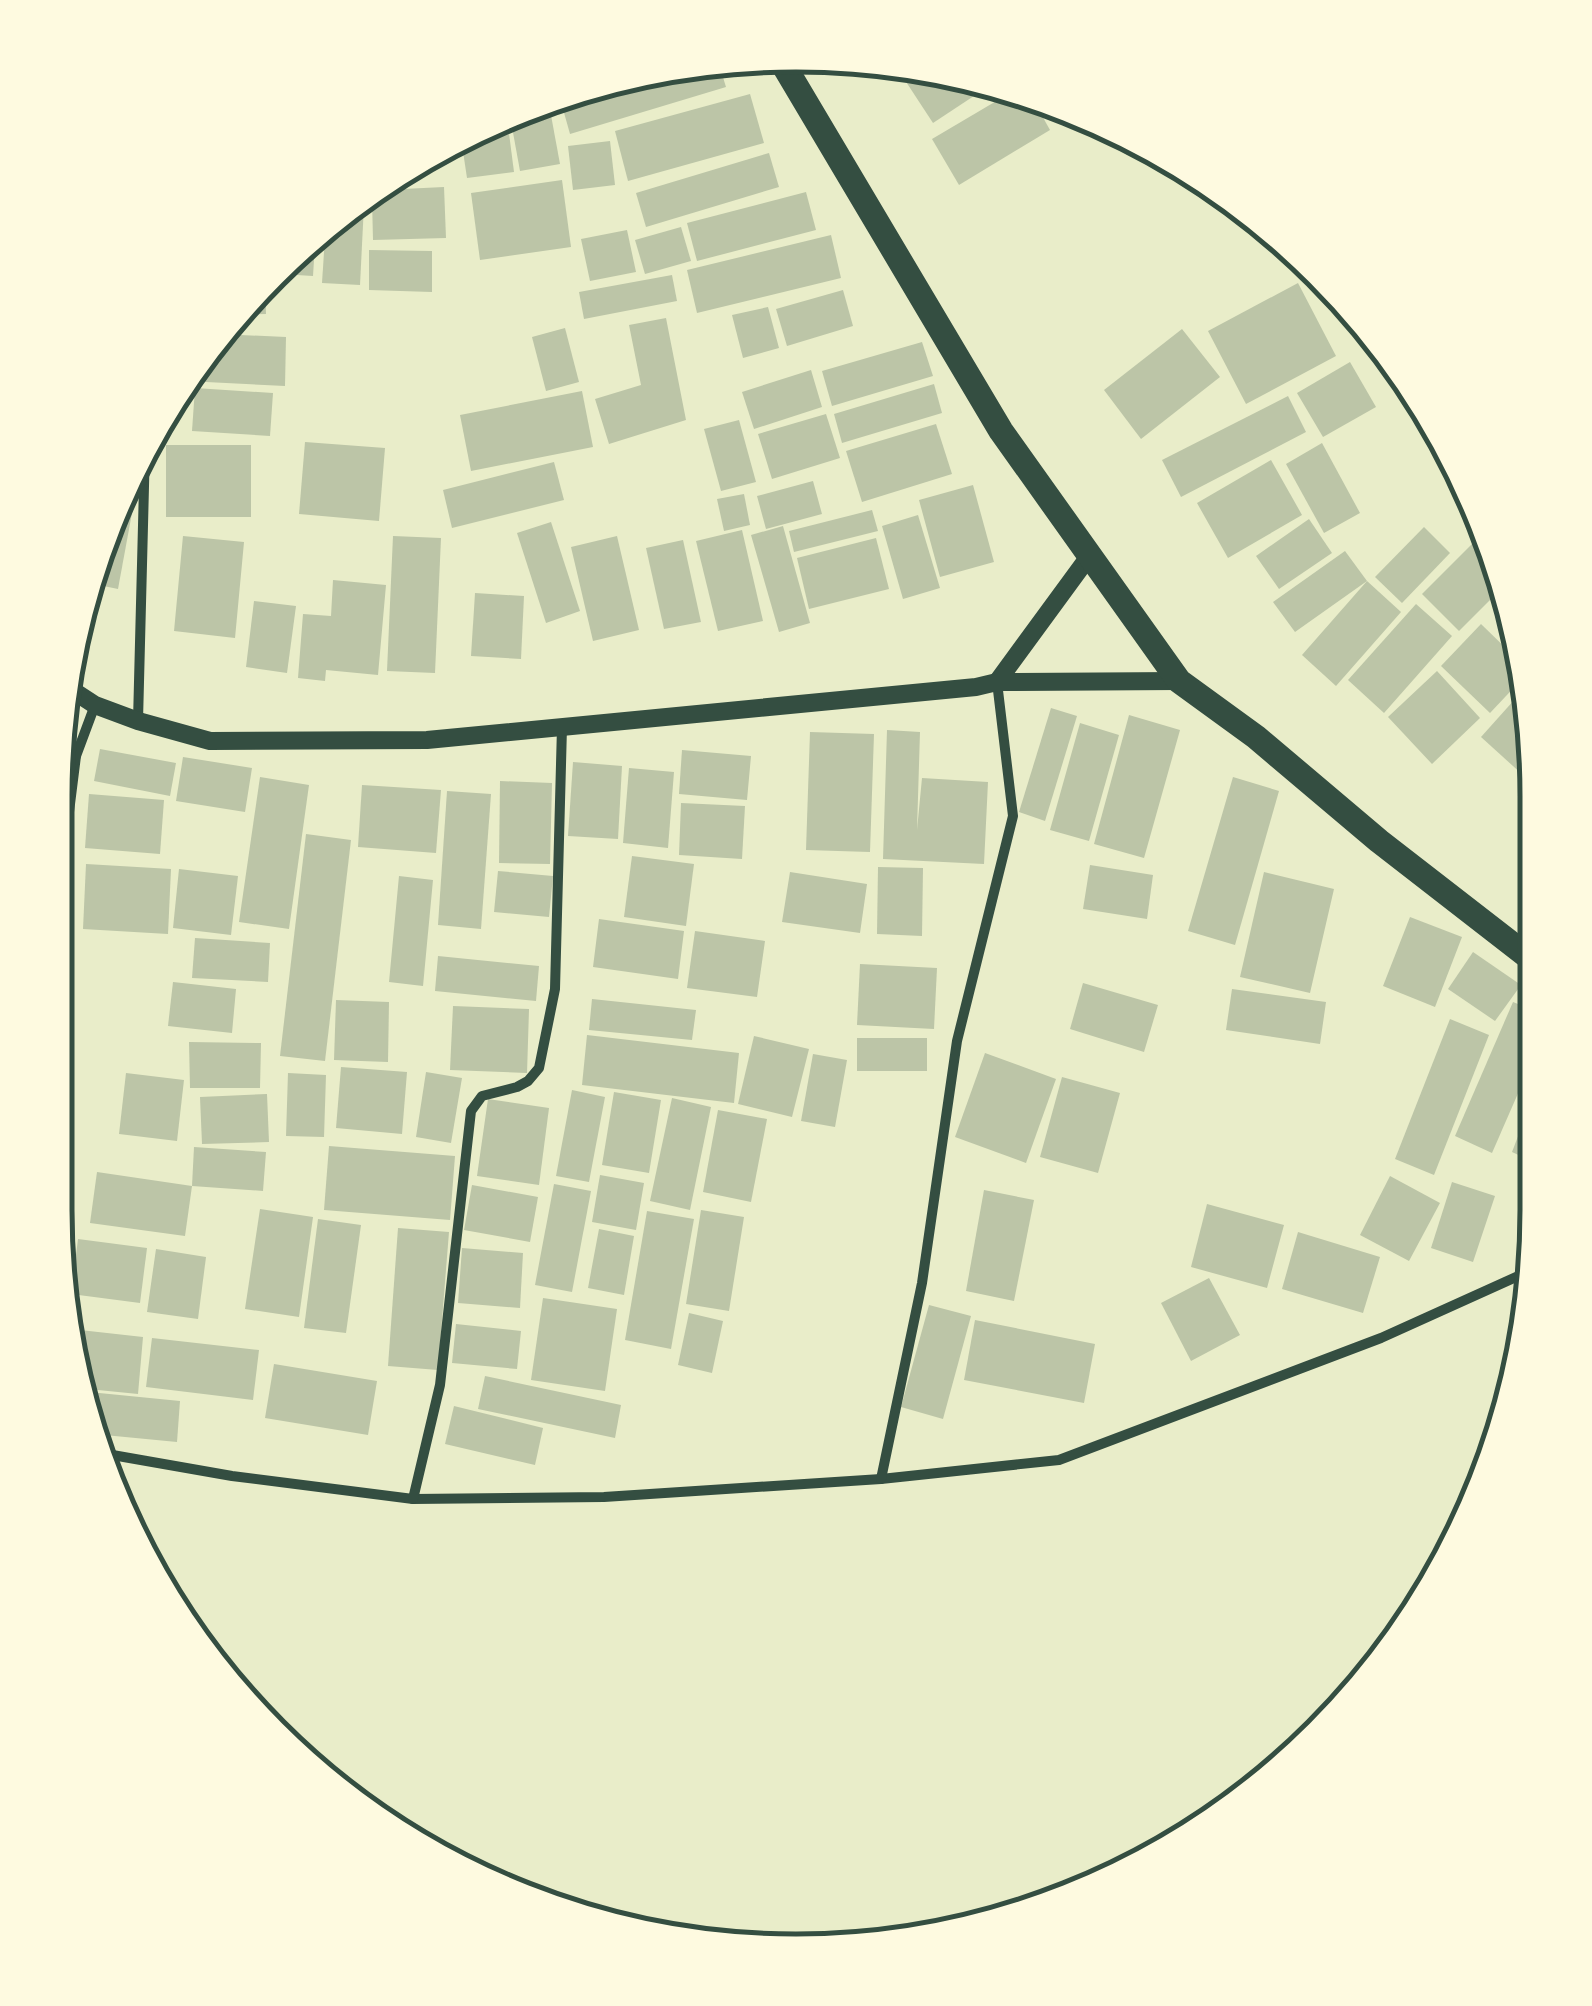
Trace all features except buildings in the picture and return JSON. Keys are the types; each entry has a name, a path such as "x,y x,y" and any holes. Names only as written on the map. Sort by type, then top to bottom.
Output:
{"main road":[{"path":"788,72 1001,430 1179,680 1256,737 1379,842 1520,951"}],"street":[{"path":"138,721 143,485"},
{"path":"881,1479 922,1283 957,1042 1012,816 997,682 1090,555"},
{"path":"80,696 138,721 210,740 428,740 997,682 1179,680"},
{"path":"73,784 76,756 95,705"},
{"path":"412,1499 440,1385 471,1111 482,1096 517,1087 538,1068 555,989 562,726"},
{"path":"116,1455 232,1476 412,1499 604,1497 881,1479 1060,1460 1381,1338 1516,1277"}]}
